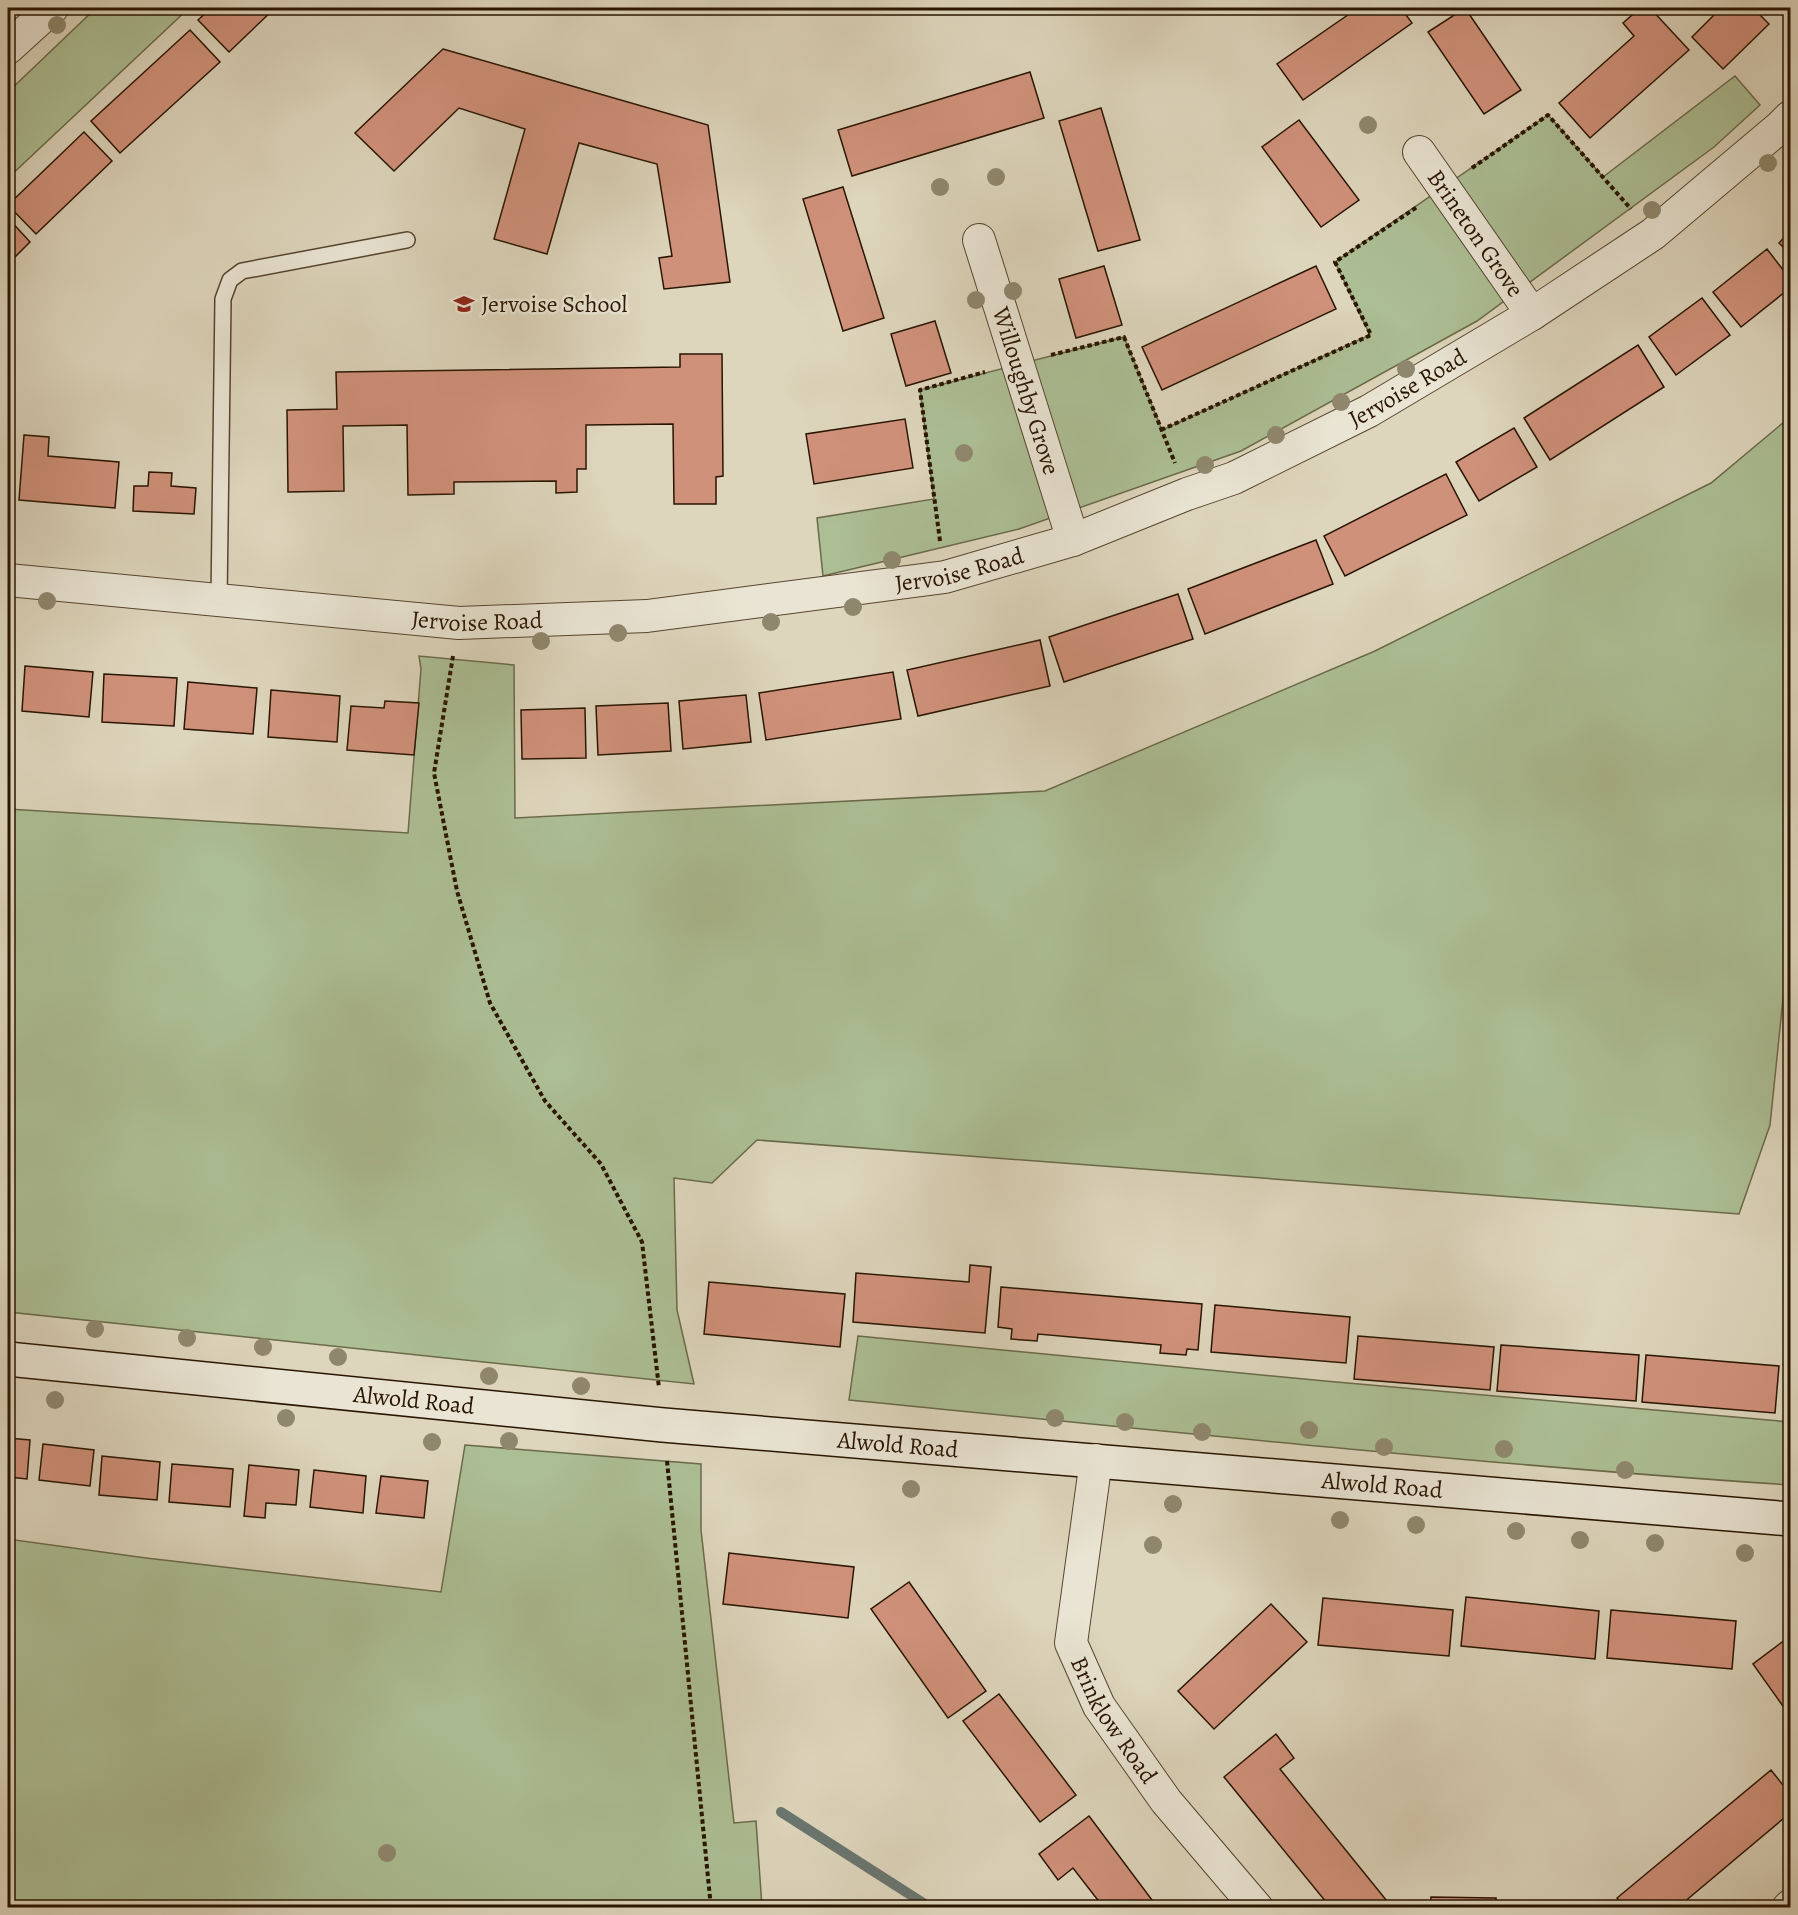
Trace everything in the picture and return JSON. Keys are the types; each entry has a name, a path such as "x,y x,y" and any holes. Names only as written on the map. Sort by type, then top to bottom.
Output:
{"street":[{"path":"8,48 52,8"},
{"name":"Jervoise Road","path":"8,580 459,623 647,616 945,577 1073,540 1234,477 1370,411 1532,314 1653,234 1791,117"},
{"name":"Brineton Grove","path":"1419,152 1532,314"},
{"name":"Willoughby Grove","path":"979,240 1073,540"},
{"name":"Alwold Road","path":"8,1359 663,1425 1791,1519"},
{"name":"Brinklow Road","path":"1095,1460 1071,1643 1099,1706 1166,1801 1257,1908"}],"lane":[{"path":"219,600 223,299 230,280 242,271 407,240"}],"path":[{"path":"1161,430 1371,335 1335,262 1548,115 1653,234"},
{"path":"459,623 434,772 457,891 490,1003 545,1101 601,1164 642,1242 663,1425 711,1908"}],"green space":[{"path":"96,8 189,8 8,178 8,92"},
{"path":"1735,76 1760,105 1714,147 1477,321 1241,451 1019,529 823,576 817,518 934,499 920,390 1124,337 1162,430 1370,335 1335,262 1548,115 1603,177"},
{"path":"1790,417 1790,931 1770,1125 1739,1214 757,1140 712,1183 674,1178 677,1310 694,1384 8,1312 8,809 408,833 421,669 419,656 514,665 515,818 1045,791 1375,651 1711,483"},
{"path":"858,1336 1325,1381 1790,1422 1790,1485 1437,1457 849,1400"},
{"path":"465,1445 701,1464 701,1530 734,1823 756,1821 762,1907 8,1907 8,1539 146,1558 441,1592"}],"building":[{"path":"211,8 275,8 229,52 198,20"},
{"path":"1358,8 1401,8 1412,23 1303,100 1277,64"},
{"path":"1465,8 1521,90 1484,114 1428,32"},
{"path":"1640,8 1650,8 1689,50 1590,138 1559,103 1634,36 1623,23"},
{"path":"1721,8 1753,8 1769,24 1723,69 1692,37"},
{"path":"190,30 220,62 120,153 91,121"},
{"path":"443,49 708,125 730,282 664,289 659,258 672,256 657,164 579,143 547,254 494,239 525,129 459,108 394,171 355,133"},
{"path":"1030,72 1044,118 852,176 838,130"},
{"path":"1101,108 1140,240 1098,251 1059,121"},
{"path":"1299,120 1359,200 1321,227 1262,147"},
{"path":"84,132 112,161 36,234 8,205"},
{"path":"843,187 884,318 843,331 803,199"},
{"path":"8,218 30,242 8,264"},
{"path":"1790,231 1790,254 1779,243"},
{"path":"1767,249 1790,279 1790,288 1741,327 1713,292"},
{"path":"1104,266 1122,325 1076,338 1059,279"},
{"path":"1316,266 1336,309 1162,390 1142,347"},
{"path":"1702,298 1730,335 1676,375 1649,337"},
{"path":"935,321 951,373 906,386 891,334"},
{"path":"1638,345 1664,387 1550,460 1524,418"},
{"path":"680,354 722,354 723,476 716,477 716,504 674,504 673,424 586,425 586,469 577,469 577,492 556,493 556,481 454,482 454,494 408,495 407,425 343,426 344,491 288,492 287,410 337,409 336,372 680,367"},
{"path":"905,419 913,468 814,484 806,434"},
{"path":"1514,428 1537,467 1479,501 1456,462"},
{"path":"24,435 49,437 48,456 119,462 115,508 19,500"},
{"path":"149,472 172,473 171,486 196,488 194,514 133,511 134,486 148,486"},
{"path":"1446,474 1467,515 1345,576 1324,536"},
{"path":"1316,540 1333,584 1205,634 1188,589"},
{"path":"1178,594 1193,639 1064,682 1049,637"},
{"path":"1040,640 1050,686 918,716 907,670"},
{"path":"8,664 12,664 8,710"},
{"path":"25,666 93,672 89,717 22,711"},
{"path":"893,672 901,719 766,740 759,693"},
{"path":"104,674 177,678 174,726 102,722"},
{"path":"188,682 257,688 253,734 184,729"},
{"path":"271,690 340,696 337,742 268,737"},
{"path":"746,695 751,742 683,749 679,701"},
{"path":"385,701 419,703 414,755 347,750 351,706 384,708"},
{"path":"668,703 671,751 598,755 596,706"},
{"path":"585,708 586,758 522,759 521,710"},
{"path":"970,1265 991,1267 985,1333 853,1322 856,1273 969,1282"},
{"path":"709,1282 845,1294 840,1347 704,1334"},
{"path":"1001,1287 1202,1304 1198,1350 1187,1349 1186,1355 1160,1353 1161,1345 1038,1334 1037,1341 1011,1339 1012,1329 998,1327"},
{"path":"1215,1305 1350,1317 1346,1363 1211,1352"},
{"path":"1358,1336 1494,1347 1490,1390 1354,1379"},
{"path":"1501,1345 1639,1355 1636,1401 1497,1391"},
{"path":"1646,1355 1779,1366 1775,1413 1642,1402"},
{"path":"1790,1359 1790,1375 1783,1365"},
{"path":"8,1438 30,1440 27,1479 8,1477"},
{"path":"43,1444 94,1450 90,1486 39,1480"},
{"path":"102,1456 160,1462 157,1500 99,1495"},
{"path":"172,1464 233,1469 230,1507 169,1502"},
{"path":"249,1465 299,1470 296,1505 266,1503 265,1518 244,1516"},
{"path":"314,1470 366,1476 363,1513 310,1507"},
{"path":"381,1476 428,1481 424,1518 376,1513"},
{"path":"729,1553 854,1567 848,1618 723,1604"},
{"path":"909,1582 986,1691 948,1718 871,1609"},
{"path":"1466,1597 1599,1611 1595,1659 1461,1646"},
{"path":"1323,1598 1453,1610 1449,1656 1318,1645"},
{"path":"1271,1604 1307,1642 1214,1729 1178,1691"},
{"path":"1611,1610 1736,1621 1732,1669 1607,1658"},
{"path":"1790,1636 1790,1716 1753,1664"},
{"path":"999,1694 1076,1795 1040,1822 963,1721"},
{"path":"1276,1734 1294,1758 1280,1769 1391,1906 1389,1908 1331,1908 1224,1777"},
{"path":"1771,1770 1790,1794 1790,1813 1677,1908 1625,1908 1617,1898"},
{"path":"1089,1816 1158,1908 1104,1908 1073,1868 1058,1880 1039,1854"},
{"path":"1431,1897 1496,1898 1496,1908 1430,1908"}],"waterway":[{"path":"781,1812 931,1908"}],"place":[{"name":"Jervoise School","path":"464,304"}]}
